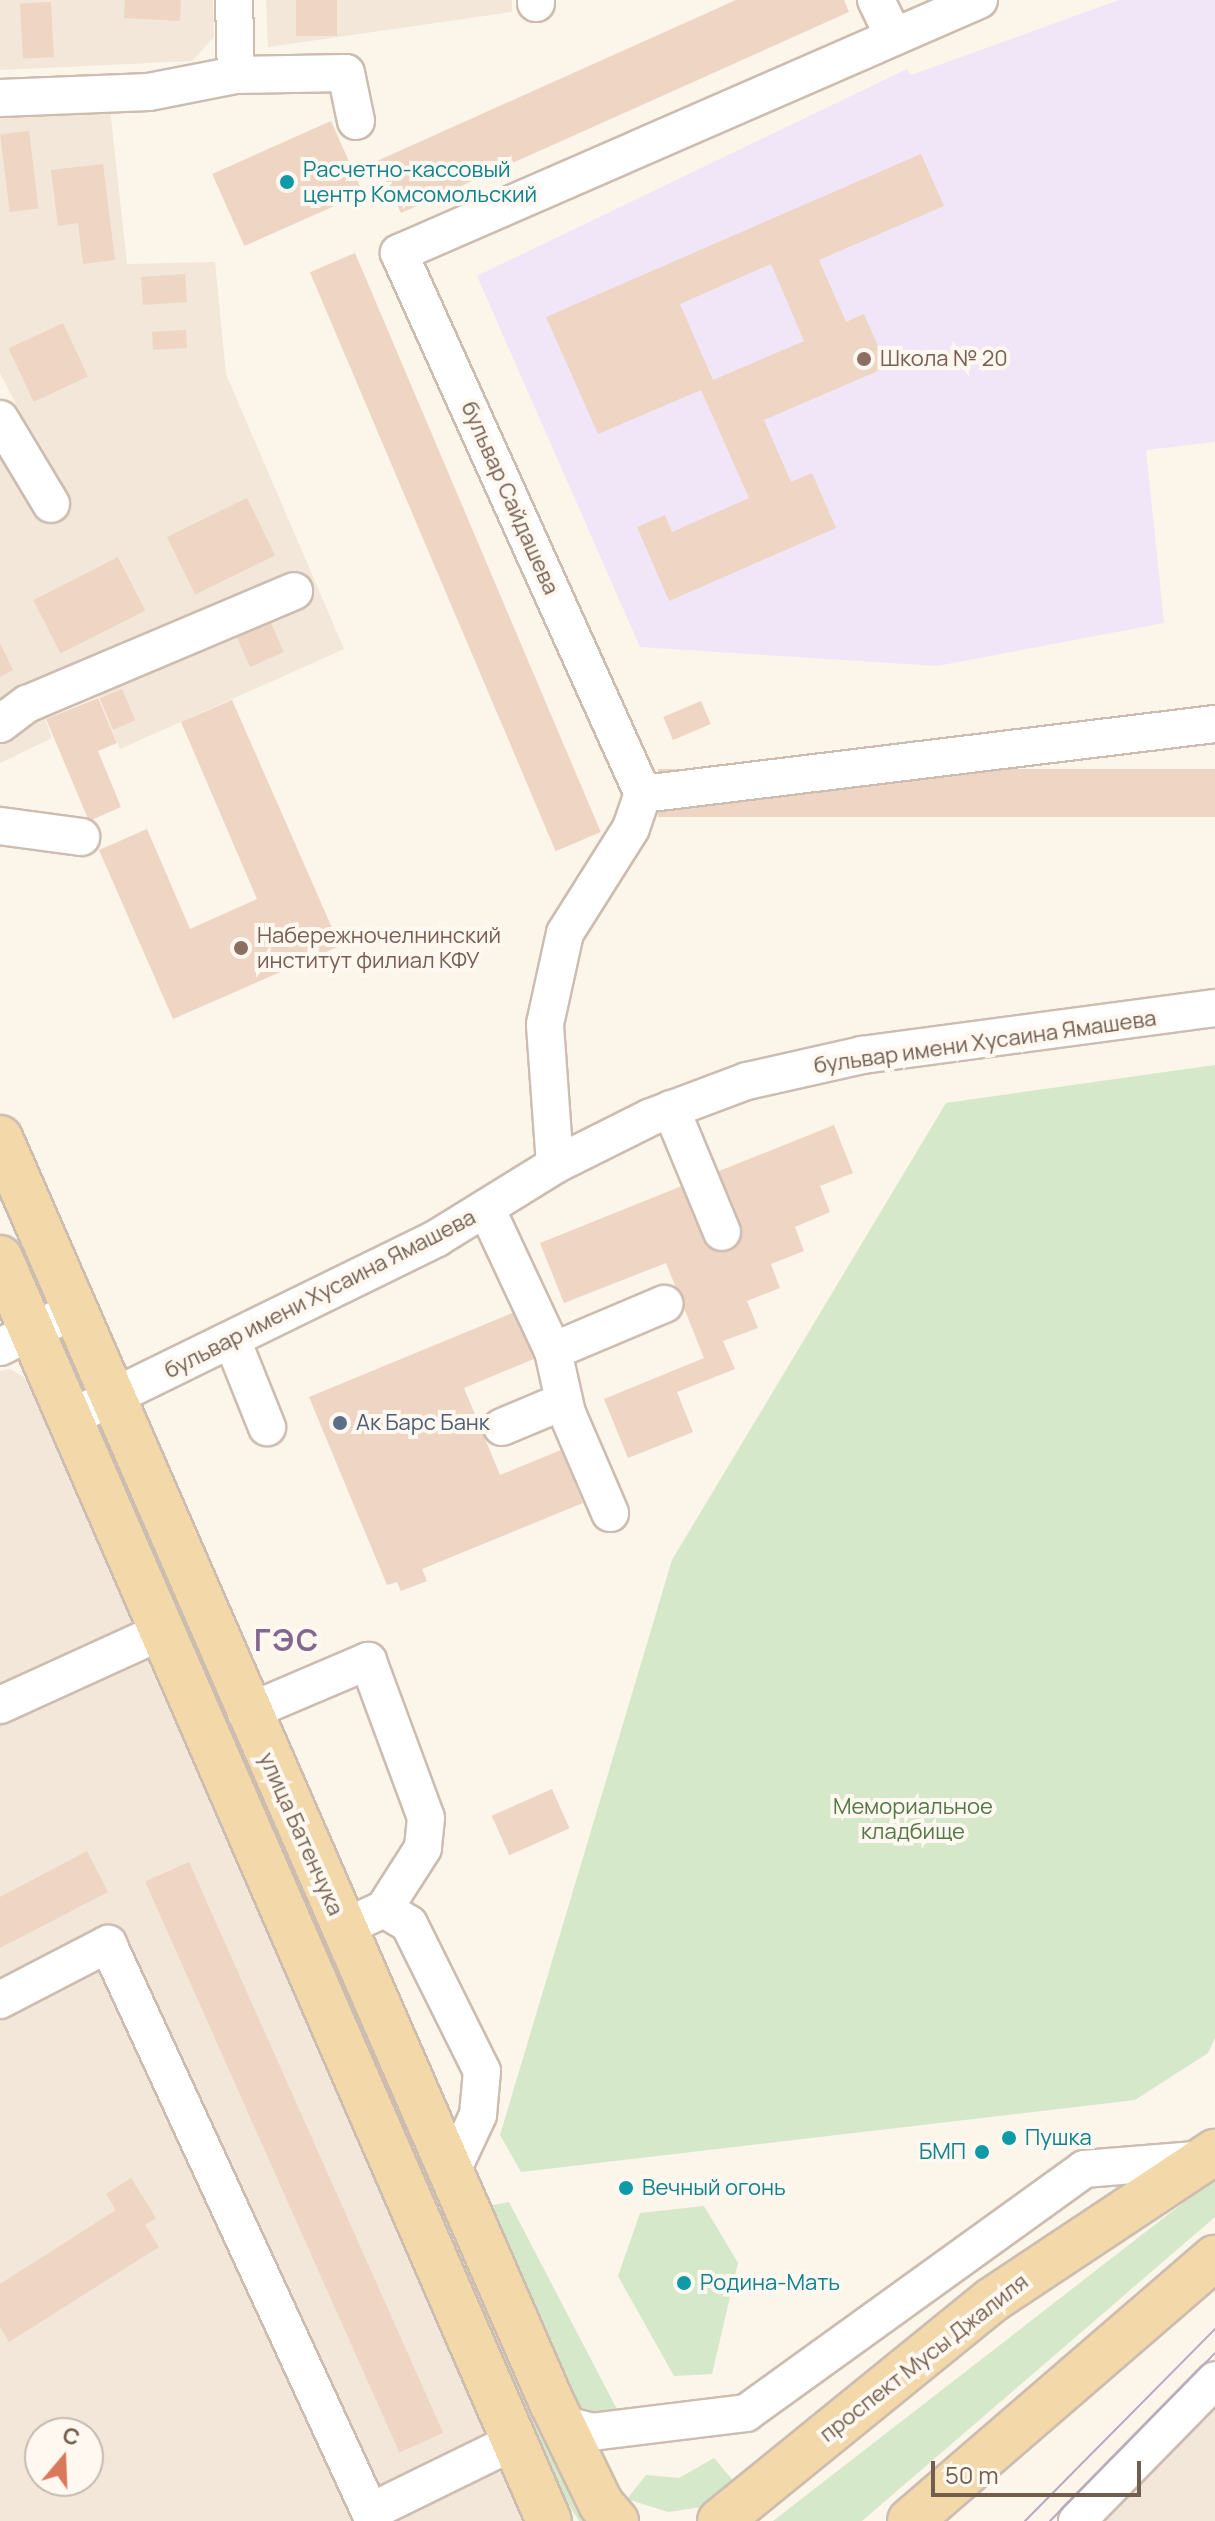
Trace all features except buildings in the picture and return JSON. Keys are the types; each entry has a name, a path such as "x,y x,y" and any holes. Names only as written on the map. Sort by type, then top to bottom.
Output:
{"main road":[{"name":"улица Батенчука","path":"0,1138 115,1397 246,1713 561,2424 601,2504 616,2521"},
{"path":"0,1258 15,1339 70,1418 160,1632 517,2440 549,2521"},
{"path":"334,2029 333,2010 342,2001 356,2000 378,2012"},
{"name":"проспект Мусы Джалиля","path":"720,2521 992,2300 1211,2153"},
{"path":"910,2521 1215,2258"}],"street":[{"path":"234,0 236,75"},
{"path":"876,0 894,37"},
{"name":"бульвар Сайдашева","path":"643,794 399,253 979,0"},
{"path":"0,98 149,92 236,75 346,73 356,121"},
{"path":"0,419 51,504"},
{"path":"0,724 27,704 294,591"},
{"path":"555,1165 545,1024 565,933 631,828 643,794 1215,724"},
{"path":"0,826 81,837"},
{"name":"бульвар имени Хусаина Ямашева","path":"70,1418 232,1340 486,1208 555,1165 671,1109 747,1081 862,1055 1215,1008"},
{"path":"671,1109 722,1232"},
{"path":"486,1208 553,1351 564,1401 610,1513"},
{"path":"553,1351 664,1304"},
{"path":"15,1339 75,1310"},
{"path":"232,1340 267,1427"},
{"path":"502,1427 564,1401"},
{"path":"0,1705 160,1632"},
{"path":"246,1713 368,1661 426,1818 423,1848 384,1909 343,1928"},
{"path":"384,1909 409,1924 482,2071 478,2115 451,2173"},
{"path":"0,2000 108,1944 363,2516 517,2440"},
{"path":"561,2424 592,2432 746,2413 1084,2169 1211,2153"},
{"path":"1077,2521 1215,2380"}],"shaded area":[{"path":"0,0 213,0 214,37 192,61 0,70"},
{"path":"266,0 512,0 512,12 268,47"},
{"name":"Школа № 20","path":"1119,0 1215,0 1215,442 1146,450 1164,623 937,666 640,647 477,276 907,69 911,75"},
{"path":"110,109 127,264 215,262 226,374 344,649 120,749 98,696 45,719 52,738 0,763 0,448 43,519 69,507 0,373 0,114"},
{"path":"10,1369 32,1382 532,2521 0,2521 0,1371"},
{"path":"1215,2408 1215,2521 1106,2521"}],"green space":[{"name":"Мемориальное кладбище","path":"1215,1065 1215,2038 1208,2053 1135,2100 521,2172 500,2135 672,1560 946,1103"},
{"path":"103,1431 107,1434 345,1983 337,1985"},
{"path":"357,2013 571,2493 588,2521 579,2521 563,2496 351,2023"},
{"path":"1215,2178 1215,2217 862,2521 773,2521"},
{"path":"509,2202 622,2419 567,2413 478,2208"},
{"path":"704,2206 738,2263 712,2374 674,2376 618,2276 640,2213"},
{"path":"714,2458 736,2484 702,2507 668,2512 627,2499 646,2475 679,2478"}],"tram line":[{"path":"1025,2521 1215,2329"},
{"path":"1050,2521 1215,2353"}],"place":[{"name":"Расчетно-кассовый центр Комсомольский","path":"287,182"},
{"name":"Школа № 20","path":"864,359"},
{"name":"Набережночелнинский институт филиал КФУ","path":"241,948"},
{"name":"Ак Барс Банк","path":"340,1423"},
{"name":"Пушка","path":"1009,2138"},
{"name":"БМП","path":"982,2152"},
{"name":"Вечный огонь","path":"626,2188"},
{"name":"Родина-Мать","path":"684,2283"}],"district":[{"name":"ГЭС","path":"287,1640"}]}
